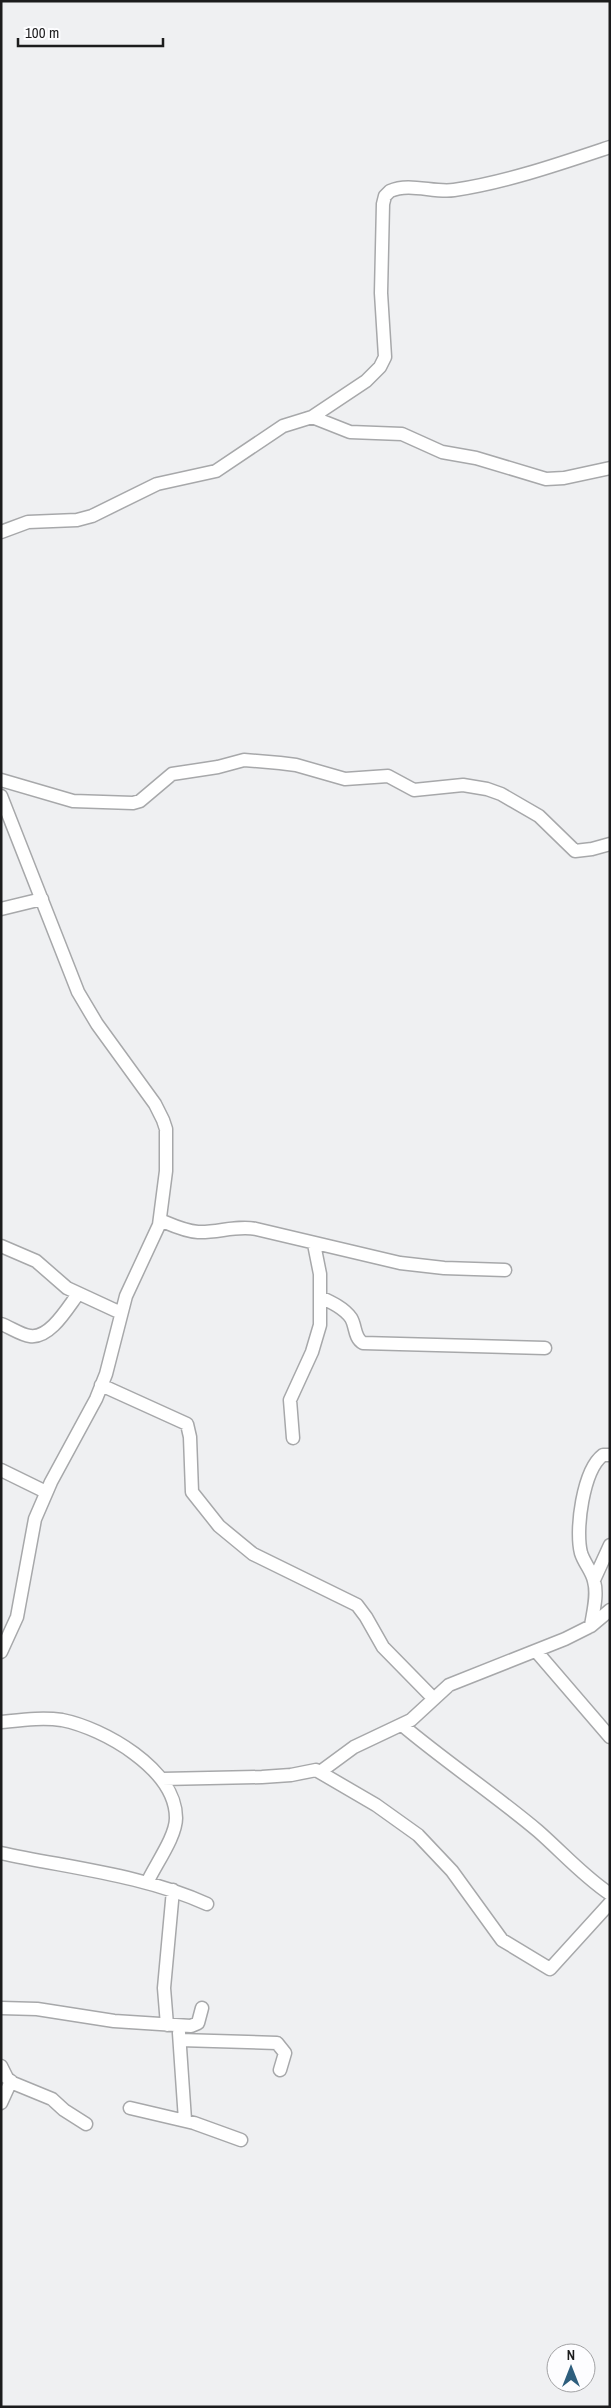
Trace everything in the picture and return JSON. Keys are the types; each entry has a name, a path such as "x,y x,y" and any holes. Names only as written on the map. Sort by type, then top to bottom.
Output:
{"street":[{"path":"1,532 28,522 77,520 97,515 157,484 210,474 231,462 283,426 312,417 361,385 384,363 385,347 381,293 382,204 388,192 398,188 424,187 452,190 514,176 610,147"},
{"path":"312,417 350,432 402,434 442,452 476,458 546,479 564,478 610,468"},
{"path":"1,780 73,801 128,803 140,801 172,774 218,767 244,760 280,763 296,765 345,779 388,776 414,790 463,785 487,789 501,794 539,816 574,851 610,844"},
{"path":"1,796 78,992 98,1024 155,1104 166,1129 166,1171 160,1220 135,1273 121,1313 113,1352 101,1385 46,1492 31,1534 17,1617 1,1652"},
{"path":"1,910 42,899"},
{"path":"160,1220 190,1231 249,1228 400,1263 444,1268 505,1270"},
{"path":"293,1438 290,1400 320,1325 320,1274 314,1244"},
{"path":"1,1246 36,1261 64,1286 78,1294 121,1313"},
{"path":"1,1324 27,1336 36,1337 53,1326 78,1294"},
{"path":"320,1297 348,1314 354,1324 358,1340 363,1343 544,1348"},
{"path":"101,1385 187,1424 190,1431 192,1491 219,1526 253,1554 356,1605 366,1617 383,1647 434,1699"},
{"path":"591,1626 595,1599 594,1580 581,1553 578,1535 579,1515 595,1464 603,1455 610,1455"},
{"path":"1,1470 46,1492"},
{"path":"594,1580 610,1545"},
{"path":"320,1772 360,1744 411,1720 449,1685 536,1651 591,1626 610,1610"},
{"path":"536,1651 610,1736"},
{"path":"1,1722 47,1719 81,1726 112,1739 151,1768 162,1779 169,1789 173,1801 176,1824 147,1883"},
{"path":"402,1725 440,1757 536,1830 582,1872 610,1894"},
{"path":"162,1779 184,1780 291,1775 314,1770 320,1772 376,1804 418,1835 452,1871 502,1940 550,1969 610,1903"},
{"path":"1,1853 147,1883 173,1890 207,1904"},
{"path":"173,1890 164,1979 173,2025 180,2040 185,2120"},
{"path":"1,2008 37,2009 114,2021 173,2025 197,2025 202,2008"},
{"path":"180,2040 276,2043 285,2053 280,2070"},
{"path":"1,2066 10,2081 52,2098 64,2110 86,2124"},
{"path":"1,2103 10,2081"},
{"path":"130,2108 185,2120 241,2140"}]}
